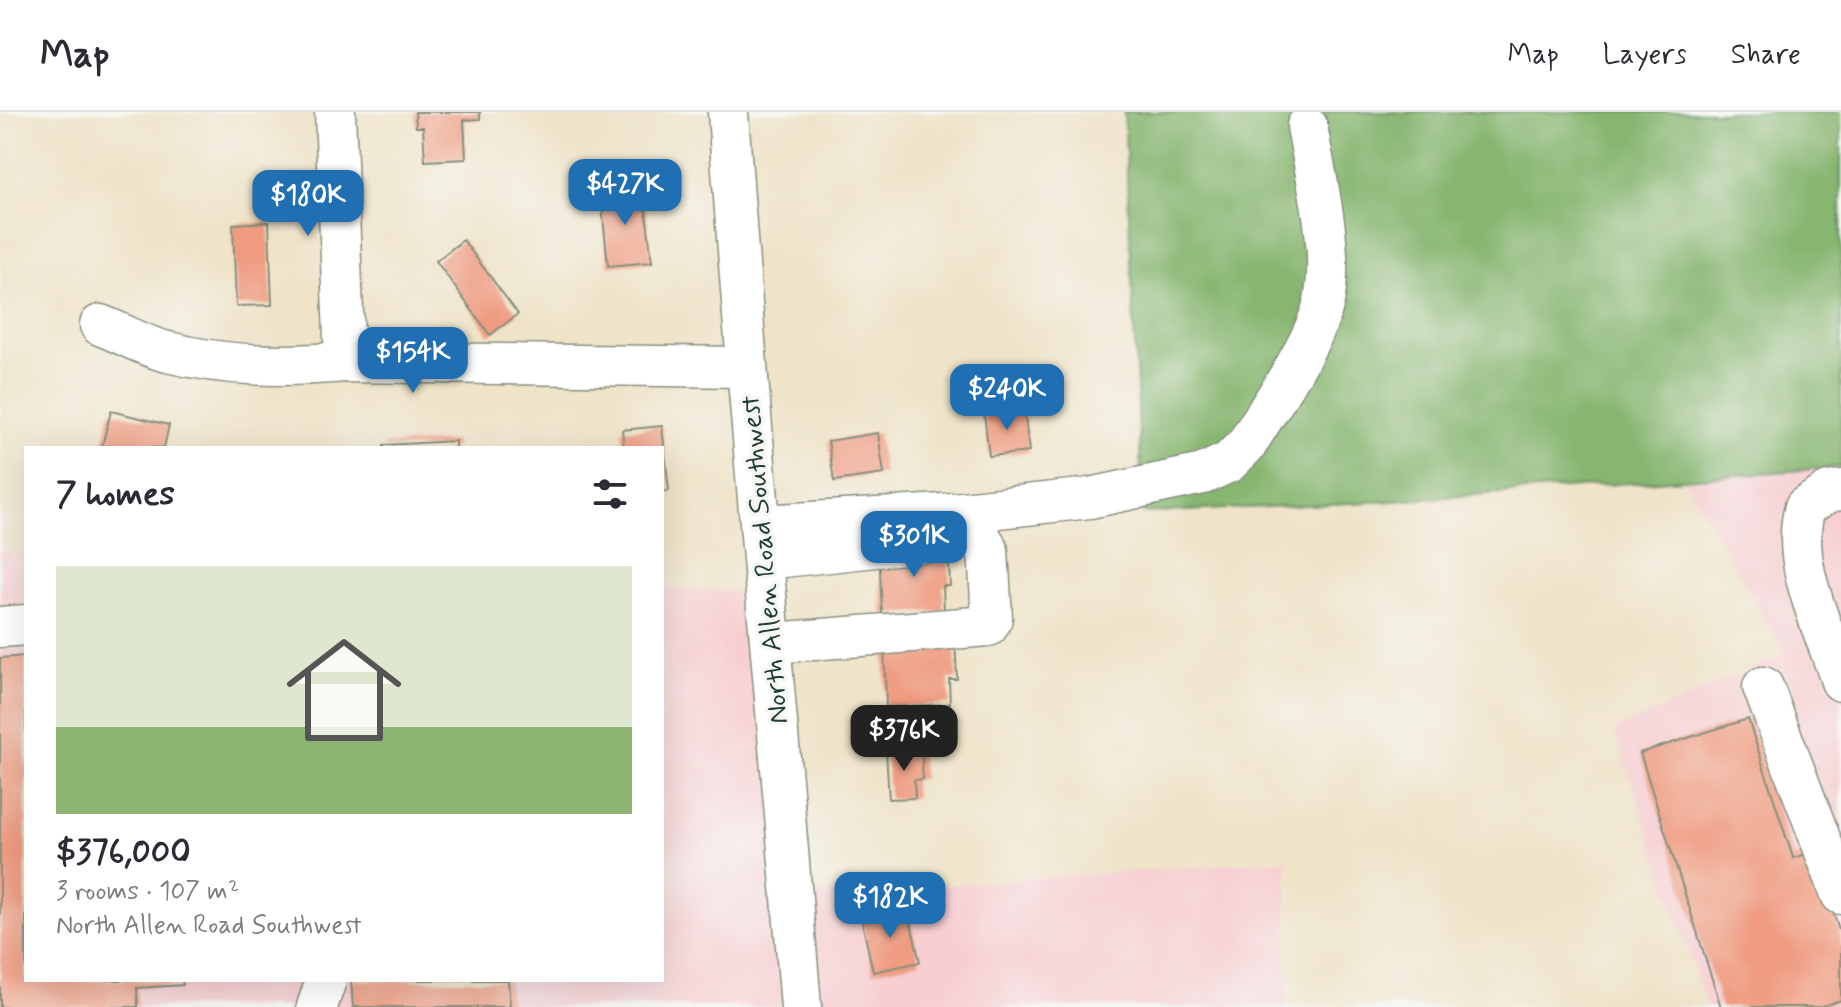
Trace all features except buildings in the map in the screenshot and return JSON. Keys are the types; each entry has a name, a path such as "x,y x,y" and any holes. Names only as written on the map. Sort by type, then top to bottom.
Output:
{"street":[{"path":"335,112 345,362"},
{"name":"North Allen Road Southwest","path":"728,112 745,367 772,643 801,1007"},
{"path":"763,542 943,514 1090,498 1203,474 1229,462 1247,444 1322,310 1326,275 1324,229 1307,126"},
{"path":"100,325 164,352 222,363 288,367 345,362 745,367"},
{"path":"1841,490 1829,492 1805,507 1800,526 1801,558 1841,681"},
{"path":"763,542 967,537 983,541 988,550 992,618 988,626 772,643"},
{"path":"0,627 24,625"},
{"path":"1763,687 1841,894"},
{"path":"317,1007 325,982"}],"shaded area":[{"path":"1841,467 1841,1007 1707,1007 1614,730 1785,654 1684,479"},
{"path":"0,552 24,553 24,982 664,982 664,588 753,593 796,896 1287,860 1287,1007 0,1007"}],"green space":[{"path":"1124,112 1841,112 1841,467 1393,501 1143,513"}]}
